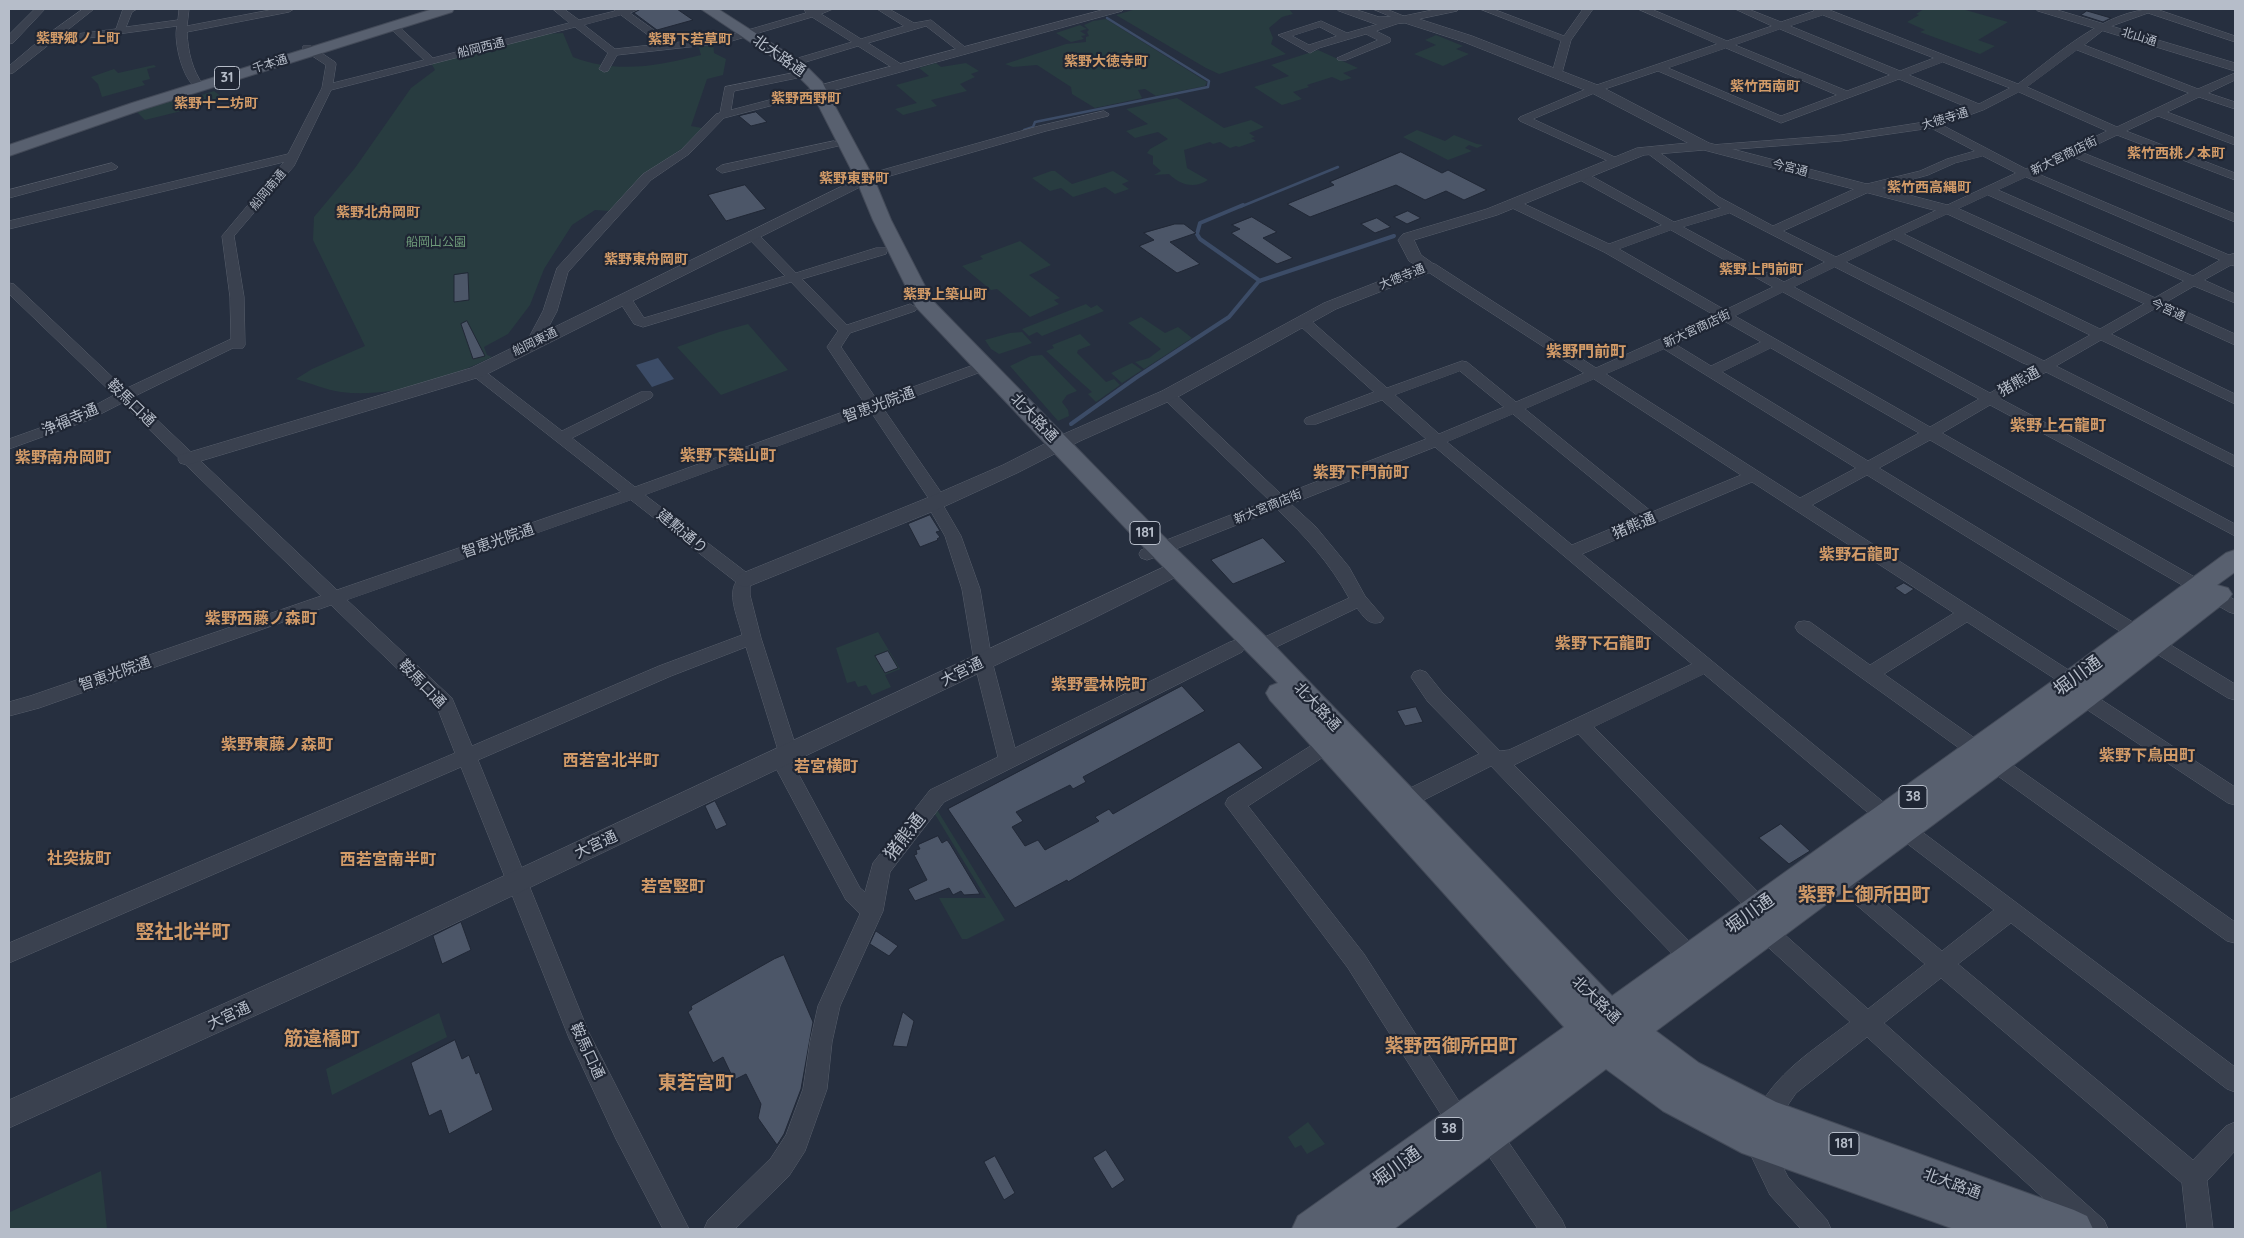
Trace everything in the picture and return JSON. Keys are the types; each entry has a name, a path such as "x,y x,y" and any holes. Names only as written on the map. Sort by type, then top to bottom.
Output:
{"main road":[{"name":"千本通","path":"310,50 393,26 438,9"},
{"name":"千本通","path":"9,146 86,118 438,9"},
{"name":"北大路通","path":"694,9 741,35"},
{"name":"北大路通","path":"708,9 802,81 882,220 923,302 977,369"},
{"name":"北大路通","path":"802,81 834,144 860,182 881,251 910,308 977,369 1154,550 1173,570 1236,647 1327,745 1396,805"},
{"name":"千本通","path":"9,151 197,85"},
{"name":"堀川通","path":"1321,1226 1474,1129 1896,823 2146,638 2221,593 2235,560"},
{"name":"北大路通","path":"1173,570 1260,647 1396,805 1608,1031 1676,1099 2074,1229"},
{"name":"堀川通","path":"1608,1031 1690,957 1839,878 1896,823"},
{"name":"北大路通","path":"1761,1128 2006,1229"},
{"name":"堀川通","path":"1363,1229 1474,1129"}],"street":[{"path":"9,41 40,9"},
{"path":"9,71 89,9"},
{"path":"120,31 128,9 132,9"},
{"path":"184,9 181,27 186,60 197,85"},
{"path":"45,42 120,31 181,27 289,9"},
{"path":"558,9 613,52 725,40 809,11 828,9"},
{"name":"船岡西通","path":"327,88 577,24 620,10 634,9"},
{"path":"882,9 913,27"},
{"path":"725,114 729,89 900,68 1102,11 1118,9"},
{"name":"今宮通","path":"1343,9 1378,21 1406,19 1468,39 1595,89 1708,147 1950,210 2235,340"},
{"path":"1378,9 1406,19"},
{"path":"1346,37 1321,24 1282,35 1310,50 1315,46 1346,37 1366,30 1453,9"},
{"path":"1485,9 1566,40"},
{"path":"1557,73 1566,40 1588,9"},
{"path":"1643,9 1846,95"},
{"path":"1740,9 1980,108"},
{"name":"北山通","path":"2042,9 2105,25 2235,63"},
{"name":"北山通","path":"2055,9 2235,67"},
{"path":"2149,9 2235,39"},
{"name":"大徳寺通","path":"1430,267 1416,258 1406,240 1408,237 1514,204 1615,160 1642,152 1840,138 1933,124 1980,108 2019,88 2105,25 2149,9"},
{"path":"620,10 670,46"},
{"path":"1615,160 1524,119 1595,89 1782,26 1820,10 2019,88 2117,131 2235,178"},
{"path":"809,11 900,68"},
{"path":"533,344 550,311 562,271 647,177 685,152 720,116 802,81 860,43 928,22 965,51"},
{"path":"393,26 431,61"},
{"path":"1335,55 1386,40 1366,30"},
{"path":"1315,46 1355,63"},
{"path":"2078,46 2235,106"},
{"path":"9,51 34,50"},
{"name":"船岡南通","path":"237,343 237,297 228,236 288,166 327,88 331,64 310,50"},
{"path":"604,69 613,52"},
{"path":"1658,68 1781,120 1942,59"},
{"name":"新大宮商店街","path":"1154,550 1436,441 1665,344 1894,234 2028,174 2235,76"},
{"path":"2157,112 2235,142"},
{"path":"860,182 1049,127 1104,114"},
{"path":"1933,124 2028,174 2233,260"},
{"path":"722,169 834,144"},
{"path":"1651,151 1715,200 2028,360 2235,462"},
{"path":"1774,230 1867,188 1924,173 1951,161 1985,152"},
{"path":"2071,152 2235,218"},
{"path":"9,225 293,156"},
{"path":"9,194 112,168"},
{"path":"1582,176 1785,288 2235,530"},
{"name":"船岡東通","path":"187,459 476,372 860,182"},
{"path":"1989,191 2235,299"},
{"path":"1514,204 1609,249 1931,433 2221,593"},
{"path":"1609,249 1647,234 1732,209"},
{"path":"1894,234 2235,400"},
{"path":"752,235 845,330"},
{"path":"624,298 639,321 643,323 881,251"},
{"name":"猪熊通","path":"1800,505 1931,433 2155,304 2193,280 2233,260"},
{"path":"1430,267 1967,612 2235,797"},
{"name":"大徳寺通","path":"744,580 936,502 1168,395 1304,322 1330,306 1430,267"},
{"name":"鞍馬口通","path":"9,287 77,350 187,459 445,703 580,1038 625,1131 676,1229"},
{"path":"910,308 845,330 834,347 936,502 952,536 971,589 983,661 1009,760"},
{"path":"1304,322 1436,441 1896,823 2235,1081"},
{"path":"1711,372 1772,342"},
{"name":"浄福寺通","path":"9,444 84,417 123,396 237,343"},
{"path":"1665,344 2235,693"},
{"path":"1311,421 1462,365 1651,519"},
{"name":"智恵光院通","path":"9,709 41,700 633,493 977,369"},
{"name":"建勲通り","path":"476,372 744,580"},
{"path":"561,437 646,395"},
{"path":"1168,395 1310,532 1335,562 1359,600 1375,618"},
{"name":"猪熊通","path":"1569,553 1754,475"},
{"name":"大宮通","path":"9,1114 182,1038 517,882 1173,570"},
{"path":"744,580 742,595 784,755 853,894 872,911"},
{"path":"1260,647 1359,600"},
{"path":"1870,674 1967,612"},
{"path":"1804,627 2235,934"},
{"path":"9,953 665,671 752,638"},
{"name":"猪熊通","path":"717,1229 780,1167 796,1142 815,1089 821,1042 829,1006 872,911 880,869 937,796 1236,647"},
{"path":"1396,805 1487,759 1511,758 1705,666"},
{"path":"1420,677 1435,697 1690,957"},
{"path":"1581,725 1762,919 1867,1022 2095,1229"},
{"path":"1327,745 1235,804 1356,962 1474,1129 1553,1229"},
{"path":"1839,878 2194,1177 2200,1229"},
{"path":"1818,1229 1778,1186 1761,1128 1788,1085 2004,914 2014,913"},
{"path":"2194,1177 2235,1134"}],"green space":[{"path":"1136,9 1289,9 1293,14 1282,17 1269,28 1273,38 1271,44 1286,54 1219,74 1116,15"},
{"path":"1924,9 1962,9 2008,22 1978,40 1995,46 1980,54 1920,32 1925,30 1907,22 1919,15 1916,14"},
{"path":"1106,19 1207,82 1205,86 1156,96 1145,89 1138,90 1142,98 1095,108 1072,94 1071,87 1037,65 1013,67 1005,64 1066,44 1086,42 1089,30 1084,25"},
{"path":"1080,25 1087,29 1080,31 1086,35 1081,36 1084,39 1071,42 1056,33"},
{"name":"船岡山公園","path":"563,33 573,57 589,62 621,67 653,65 701,55 698,44 713,42 714,53 726,59 723,75 707,79 691,126 702,128 684,147 642,177 609,211 595,210 572,225 544,269 530,305 508,334 484,347 487,355 492,357 435,380 397,390 359,393 341,392 296,379 312,369 365,346 313,240 314,217 355,168 411,88 435,70 431,63 542,34"},
{"path":"1436,35 1463,46 1456,49 1469,54 1443,66 1414,54 1436,45 1425,40"},
{"path":"1318,50 1358,68 1343,73 1352,78 1341,81 1332,77 1307,85 1309,87 1293,92 1302,99 1282,105 1254,87 1289,76 1271,65"},
{"path":"936,63 941,67 966,63 979,71 971,74 975,77 960,84 967,91 931,100 937,106 903,115 895,109 917,103 896,85 929,76 919,68"},
{"path":"154,65 156,67 147,69 150,79 142,81 145,85 102,97 98,84 91,77 114,69 118,73"},
{"path":"214,91 226,100 145,120 136,111 161,102 176,99 186,100"},
{"path":"1177,98 1224,128 1251,120 1264,127 1249,133 1255,137 1251,138 1256,141 1239,147 1230,148 1220,142 1213,144 1210,142 1184,150 1187,168 1208,180 1203,183 1192,185 1182,183 1169,174 1154,175 1161,171 1153,164 1153,156 1147,153 1150,149 1168,139 1158,132 1135,138 1126,131 1148,124 1126,109"},
{"path":"1417,130 1445,141 1454,135 1483,145 1477,148 1469,145 1465,148 1472,151 1448,160 1403,137"},
{"path":"1055,171 1072,184 1113,171 1129,181 1122,184 1129,189 1115,194 1105,187 1073,197 1061,188 1050,191 1032,178"},
{"path":"1020,241 1051,265 1029,275 1060,298 1054,300 1059,304 1030,317 997,289 991,290 962,266 983,259 980,256"},
{"path":"1086,304 1091,308 1097,305 1104,311 1042,336 1037,332 1029,336 1022,329"},
{"path":"1141,317 1165,333 1178,327 1192,338 1144,369 1135,362 1149,358 1161,349 1128,323"},
{"path":"748,324 788,370 721,395 677,347"},
{"path":"1022,332 1032,343 999,354 991,349 985,340 1010,333"},
{"path":"1080,334 1091,345 1078,350 1077,353 1106,382 1114,379 1120,385 1096,402 1088,394 1092,392 1046,351 1054,348 1052,345"},
{"path":"1042,355 1077,391 1067,395 1062,402 1068,410 1069,416 1058,421 1010,366 1031,356"},
{"path":"1132,363 1142,370 1122,383 1111,373"},
{"path":"878,632 900,669 885,675 891,687 872,695 866,685 858,687 855,681 847,683 836,648"},
{"path":"936,808 1005,920 967,939 962,939 939,898 986,898 933,811"},
{"path":"439,1013 447,1037 332,1095 326,1069"},
{"path":"1308,1122 1325,1144 1307,1154 1301,1145 1295,1148 1288,1137"},
{"path":"101,1171 107,1229 10,1229 10,1212"}],"water":[{"path":"658,358 674,379 652,387 636,365"}],"building":[{"path":"641,9 677,9 693,20 657,30 634,13"},
{"path":"2087,11 2111,18 2103,22 2081,15"},
{"path":"756,112 767,122 751,126 739,116"},
{"path":"1401,152 1442,173 1448,170 1487,190 1464,200 1446,191 1425,200 1396,185 1310,217 1287,204 1334,185 1330,182"},
{"path":"745,185 766,209 726,221 708,195"},
{"path":"1408,211 1421,218 1407,224 1394,217"},
{"path":"1252,217 1277,232 1263,238 1293,258 1277,264 1231,233 1240,229 1232,225"},
{"path":"1377,218 1391,227 1375,233 1361,224"},
{"path":"1175,224 1184,224 1196,233 1170,242 1200,264 1177,273 1139,246 1154,240 1144,233"},
{"path":"468,273 469,300 454,302 454,275"},
{"path":"467,321 485,356 473,359 461,324"},
{"path":"930,515 940,531 936,532 940,537 938,540 920,547 908,524"},
{"path":"1263,538 1286,562 1233,584 1211,560"},
{"path":"1904,583 1914,589 1905,595 1895,588"},
{"path":"888,651 898,668 885,673 875,656"},
{"path":"1182,686 1205,711 1083,777 1086,782 1073,789 1070,785 1016,812 1023,821 1012,827 1025,846 1038,840 1045,850 1099,821 1095,817 1109,809 1113,814 1239,742 1263,768 1068,882 1067,880 1015,908 948,809"},
{"path":"1416,707 1423,722 1405,726 1397,711"},
{"path":"715,801 727,825 716,830 705,806"},
{"path":"1781,824 1810,851 1789,864 1759,838"},
{"path":"938,836 942,843 947,840 950,844 980,894 964,895 961,891 953,895 949,888 915,901 908,889 927,880 914,855 917,854 916,850 920,849 918,845"},
{"path":"461,922 471,950 442,964 433,936"},
{"path":"876,931 898,946 889,956 870,944"},
{"path":"784,955 813,1022 801,1089 784,1134 777,1145 758,1118 761,1104 746,1074 734,1080 723,1057 713,1063 688,1012 692,1009 691,1006"},
{"path":"903,1012 914,1021 907,1047 893,1046"},
{"path":"455,1040 462,1059 469,1055 476,1074 479,1072 493,1110 449,1134 441,1110 429,1116 411,1063"},
{"path":"1106,1150 1125,1180 1112,1189 1093,1158"},
{"path":"995,1156 1015,1193 1004,1200 984,1162"}],"waterway":[{"path":"1024,130 1033,127 1035,122 1208,87 1209,81 1107,18"},
{"path":"1240,207 1338,167"},
{"path":"1243,205 1200,223 1197,234 1200,239 1260,281"},
{"path":"1260,281 1394,236"},
{"path":"1071,424 1137,377 1229,317 1260,281"}],"district":[{"name":"紫野郷ノ上町","path":"78,39"},
{"name":"紫野下若草町","path":"690,40"},
{"name":"紫野大徳寺町","path":"1106,62"},
{"name":"紫竹西南町","path":"1765,87"},
{"name":"紫野西野町","path":"806,99"},
{"name":"紫野十二坊町","path":"216,104"},
{"name":"紫竹西桃ノ本町","path":"2176,154"},
{"name":"紫野東野町","path":"854,179"},
{"name":"紫竹西高縄町","path":"1929,188"},
{"name":"紫野北舟岡町","path":"378,213"},
{"name":"紫野東舟岡町","path":"646,260"},
{"name":"紫野上門前町","path":"1761,270"},
{"name":"紫野上築山町","path":"945,295"},
{"name":"紫野門前町","path":"1586,352"},
{"name":"紫野上石龍町","path":"2058,426"},
{"name":"紫野下築山町","path":"728,456"},
{"name":"紫野南舟岡町","path":"63,458"},
{"name":"紫野下門前町","path":"1361,473"},
{"name":"紫野石龍町","path":"1859,555"},
{"name":"紫野西藤ノ森町","path":"261,619"},
{"name":"紫野下石龍町","path":"1603,644"},
{"name":"紫野雲林院町","path":"1099,685"},
{"name":"紫野東藤ノ森町","path":"277,745"},
{"name":"紫野下鳥田町","path":"2147,756"},
{"name":"西若宮北半町","path":"611,761"},
{"name":"若宮横町","path":"826,767"},
{"name":"社突抜町","path":"79,859"},
{"name":"西若宮南半町","path":"388,860"},
{"name":"若宮竪町","path":"673,887"},
{"name":"紫野上御所田町","path":"1864,895"},
{"name":"竪社北半町","path":"183,932"},
{"name":"筋違橋町","path":"322,1039"},
{"name":"紫野西御所田町","path":"1451,1046"},
{"name":"東若宮町","path":"696,1083"}]}
